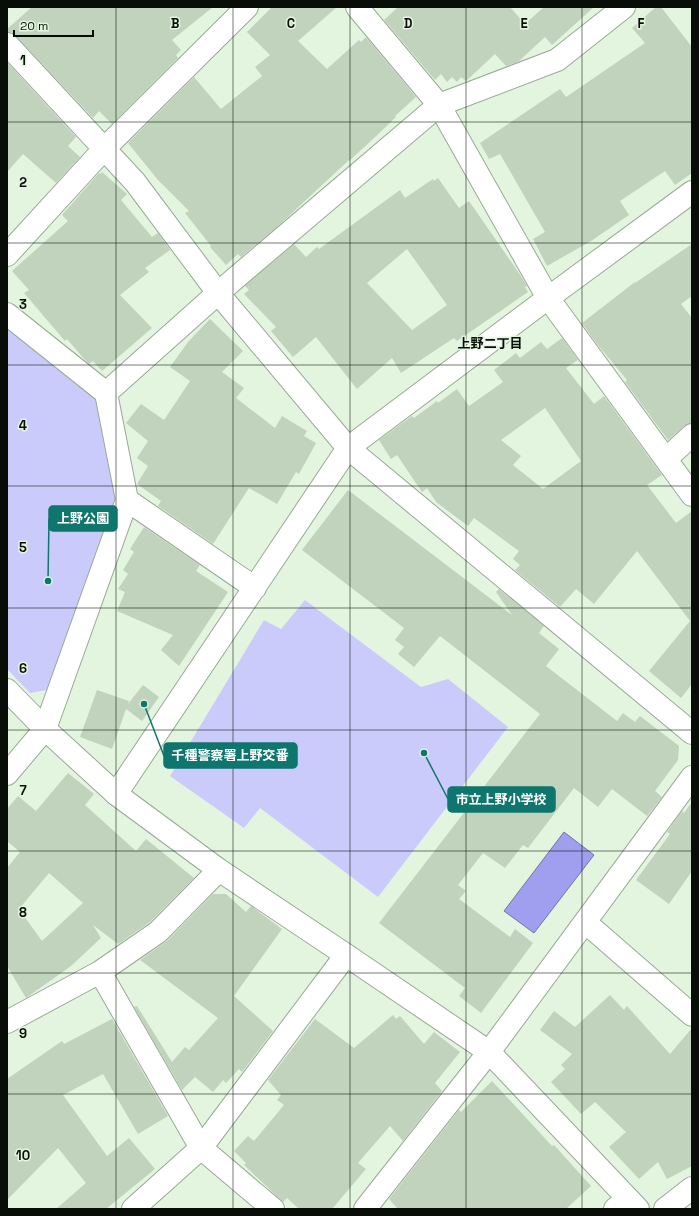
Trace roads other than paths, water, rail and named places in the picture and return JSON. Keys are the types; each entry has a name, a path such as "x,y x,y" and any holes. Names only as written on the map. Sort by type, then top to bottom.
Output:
{"street":[{"path":"7,255 104,149 247,7"},
{"path":"357,7 439,105 548,298 692,494"},
{"path":"106,393 218,293 439,105 557,60 624,7"},
{"path":"7,44 135,182 218,293 348,448 692,733"},
{"path":"116,794 348,448 692,192"},
{"path":"7,314 106,393 127,500 45,729 7,774"},
{"path":"666,458 692,435"},
{"path":"127,500 255,588"},
{"path":"7,690 45,729 116,794 219,870 346,954 489,1052 627,1206"},
{"path":"365,1209 489,1052 692,776"},
{"path":"7,1022 100,972 158,932 219,870"},
{"path":"585,922 692,1015"},
{"path":"133,1209 201,1148 346,954"},
{"path":"100,972 201,1148 273,1209"},
{"path":"665,1209 692,1188"}],"water":[{"path":"564,832 594,855 534,933 504,911"}],"place":[{"name":"上野公園","path":"48,581"},
{"name":"千種警察署上野交番","path":"144,704"},
{"name":"市立上野小学校","path":"424,753"}],"district":[{"name":"上野二丁目","path":"490,343"}]}
